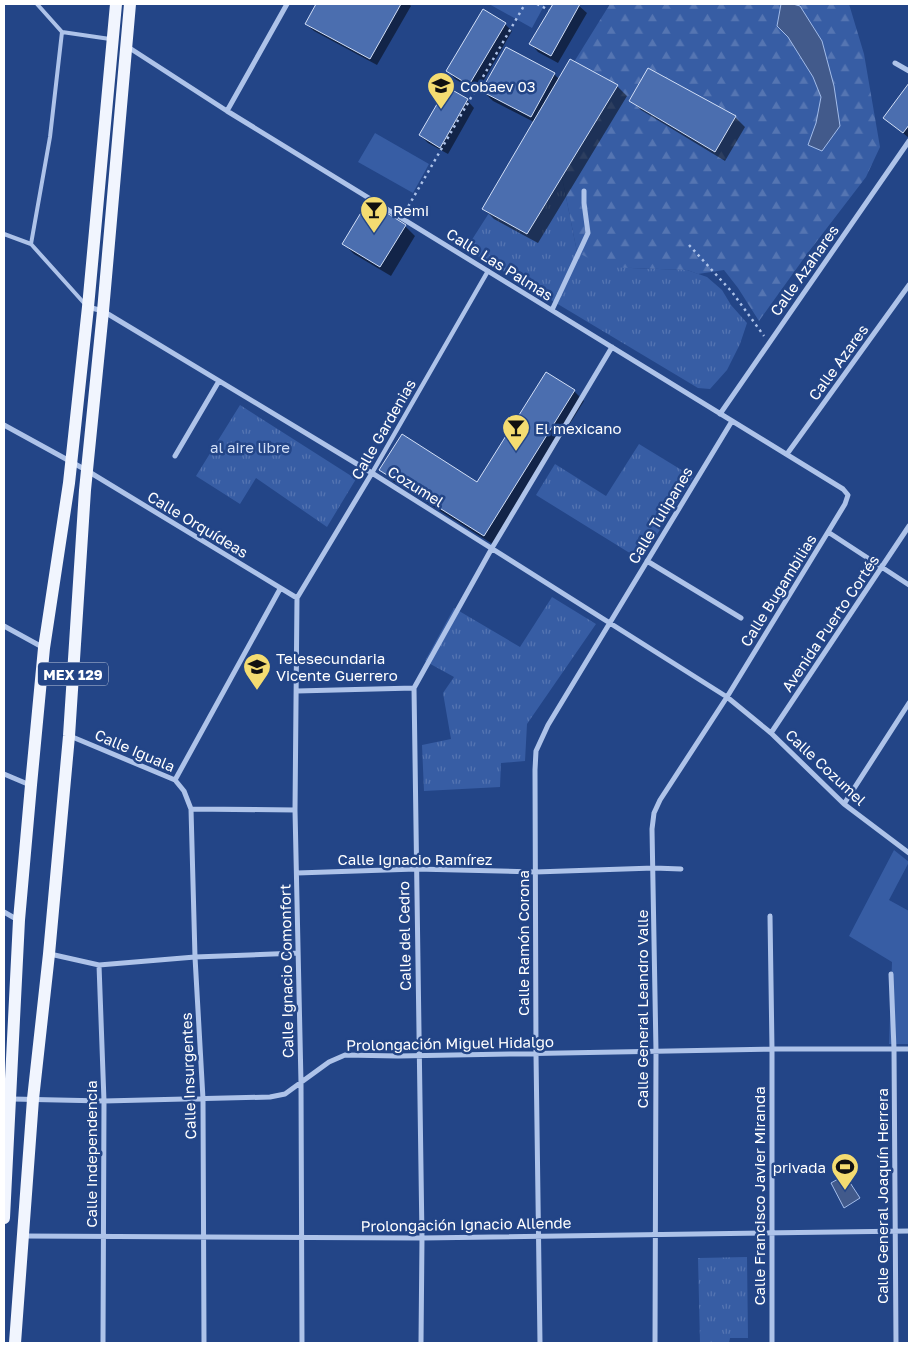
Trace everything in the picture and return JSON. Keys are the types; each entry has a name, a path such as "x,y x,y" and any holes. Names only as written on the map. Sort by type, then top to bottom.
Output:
{"main road":[{"name":"MEX 129","path":"4,1218 8,1062 31,785 44,648 69,483 88,307 116,4"},
{"name":"MEX 129","path":"15,1343 34,1100 69,736 86,470 103,312 130,4"}],"street":[{"path":"227,111 287,4"},
{"name":"Calle Las Palmas","path":"112,39 787,454 843,489 848,495"},
{"path":"895,63 909,71"},
{"name":"Calle Azahares","path":"720,414 909,141"},
{"path":"552,310 588,233 584,191"},
{"name":"Calle Gardenias","path":"297,598 372,473 488,271"},
{"name":"Calle Azares","path":"787,454 909,285"},
{"name":"Cozumel","path":"88,307 103,312 372,473 727,697"},
{"name":"Calle del Cedro","path":"421,1343 422,1238 414,688 492,548 612,347"},
{"path":"175,456 219,381"},
{"name":"Calle Tulipanes","path":"610,622 732,421"},
{"name":"Calle Orquídeas","path":"4,425 86,470 297,598"},
{"name":"Calle Bugambilias","path":"727,697 845,504 848,495"},
{"name":"Avenida Puerto Cortés","path":"771,733 909,526"},
{"path":"828,532 909,585"},
{"path":"647,561 741,618"},
{"path":"175,780 280,588"},
{"name":"Calle Ignacio Comonfort","path":"297,598 295,810 301,1083 302,1343"},
{"name":"Calle Ramón Corona","path":"540,1343 536,1054 536,751 548,725 610,622"},
{"path":"4,626 44,648"},
{"path":"297,691 414,688"},
{"name":"Calle Cozumel","path":"727,697 771,733 844,804 909,853"},
{"name":"Calle General Leandro Valle","path":"655,1343 656,1051 652,828 654,813 660,800 727,697"},
{"path":"844,804 909,703"},
{"name":"Calle Iguala","path":"69,736 175,780 184,791 191,809"},
{"path":"4,774 31,785"},
{"path":"191,809 295,810"},
{"name":"Calle Insurgentes","path":"191,809 195,957 203,1099 204,1343"},
{"name":"Calle Ignacio Ramírez","path":"297,872 416,869 535,872 680,868"},
{"path":"4,912 19,920"},
{"name":"Calle Francisco Javier Miranda","path":"770,916 772,1343"},
{"path":"49,954 99,965 195,957 298,952"},
{"name":"Calle Independencia","path":"99,965 104,1101 103,1343"},
{"name":"Calle General Joaquín Herrera","path":"890,974 894,1049 896,1343"},
{"name":"Prolongación Miguel Hidalgo","path":"7,1099 104,1101 270,1098 285,1094 329,1062 345,1056 772,1049 909,1049"},
{"path":"4,1076 8,1062"},
{"name":"Prolongación Ignacio Allende","path":"23,1236 422,1238 909,1231"}],"lane":[{"path":"37,4 62,32 112,39"},
{"path":"31,244 50,137 62,32"},
{"path":"4,234 31,244 88,307"}],"path":[{"path":"402,217 525,4"},
{"path":"537,4 549,10"},
{"path":"688,245 732,292 769,343"}],"green space":[{"path":"489,4 545,4 532,28"},
{"path":"610,4 849,4 864,54 880,147 866,177 759,321 724,270 698,274 687,270 605,267 577,252 562,177 617,85 574,62"},
{"path":"375,133 429,164 413,193 358,162"},
{"path":"562,177 577,252 631,268 687,270 707,277 722,290 731,305 747,323 740,344 727,370 710,389 698,388 466,249 489,213 527,234"},
{"name":"al aire libre","path":"240,405 356,479 327,527 256,478 240,504 196,476"},
{"path":"639,444 693,477 641,560 536,495 555,464 606,496"},
{"path":"552,597 596,624 527,724 525,761 501,763 500,787 424,791 422,745 451,739 443,693 454,677 425,661 454,608 520,647"},
{"path":"894,850 909,862 889,900 909,911 909,1044 889,1044 892,962 849,936"},
{"path":"747,1257 748,1338 730,1338 729,1343 700,1343 698,1258"}],"shaded area":[{"path":"781,4 800,6 822,41 834,86 840,126 822,151 808,145 816,123 821,97 813,77 788,37 777,26"},
{"name":"privada","path":"845,1175 860,1198 844,1208 831,1183"}],"building":[{"path":"316,4 401,4 370,59 305,24"},
{"path":"553,4 580,4 551,56 529,44"},
{"path":"483,9 506,23 469,85 446,71"},
{"path":"506,47 555,73 531,117 481,91"},
{"path":"570,59 618,85 527,234 482,209"},
{"path":"648,68 736,116 715,152 629,101"},
{"path":"909,83 909,125 903,133 883,118"},
{"path":"447,87 468,99 440,148 419,135"},
{"name":"Remi","path":"368,201 406,225 380,267 342,244"},
{"name":"El mexicano","path":"546,372 575,390 484,536 379,470 402,434 477,482"}],"place":[{"name":"Cobaev 03","path":"441,110"},
{"name":"Remi","path":"374,234"},
{"name":"El mexicano","path":"516,452"},
{"name":"Telesecundaria Vicente Guerrero","path":"257,691"},
{"name":"privada","path":"845,1191"}]}
